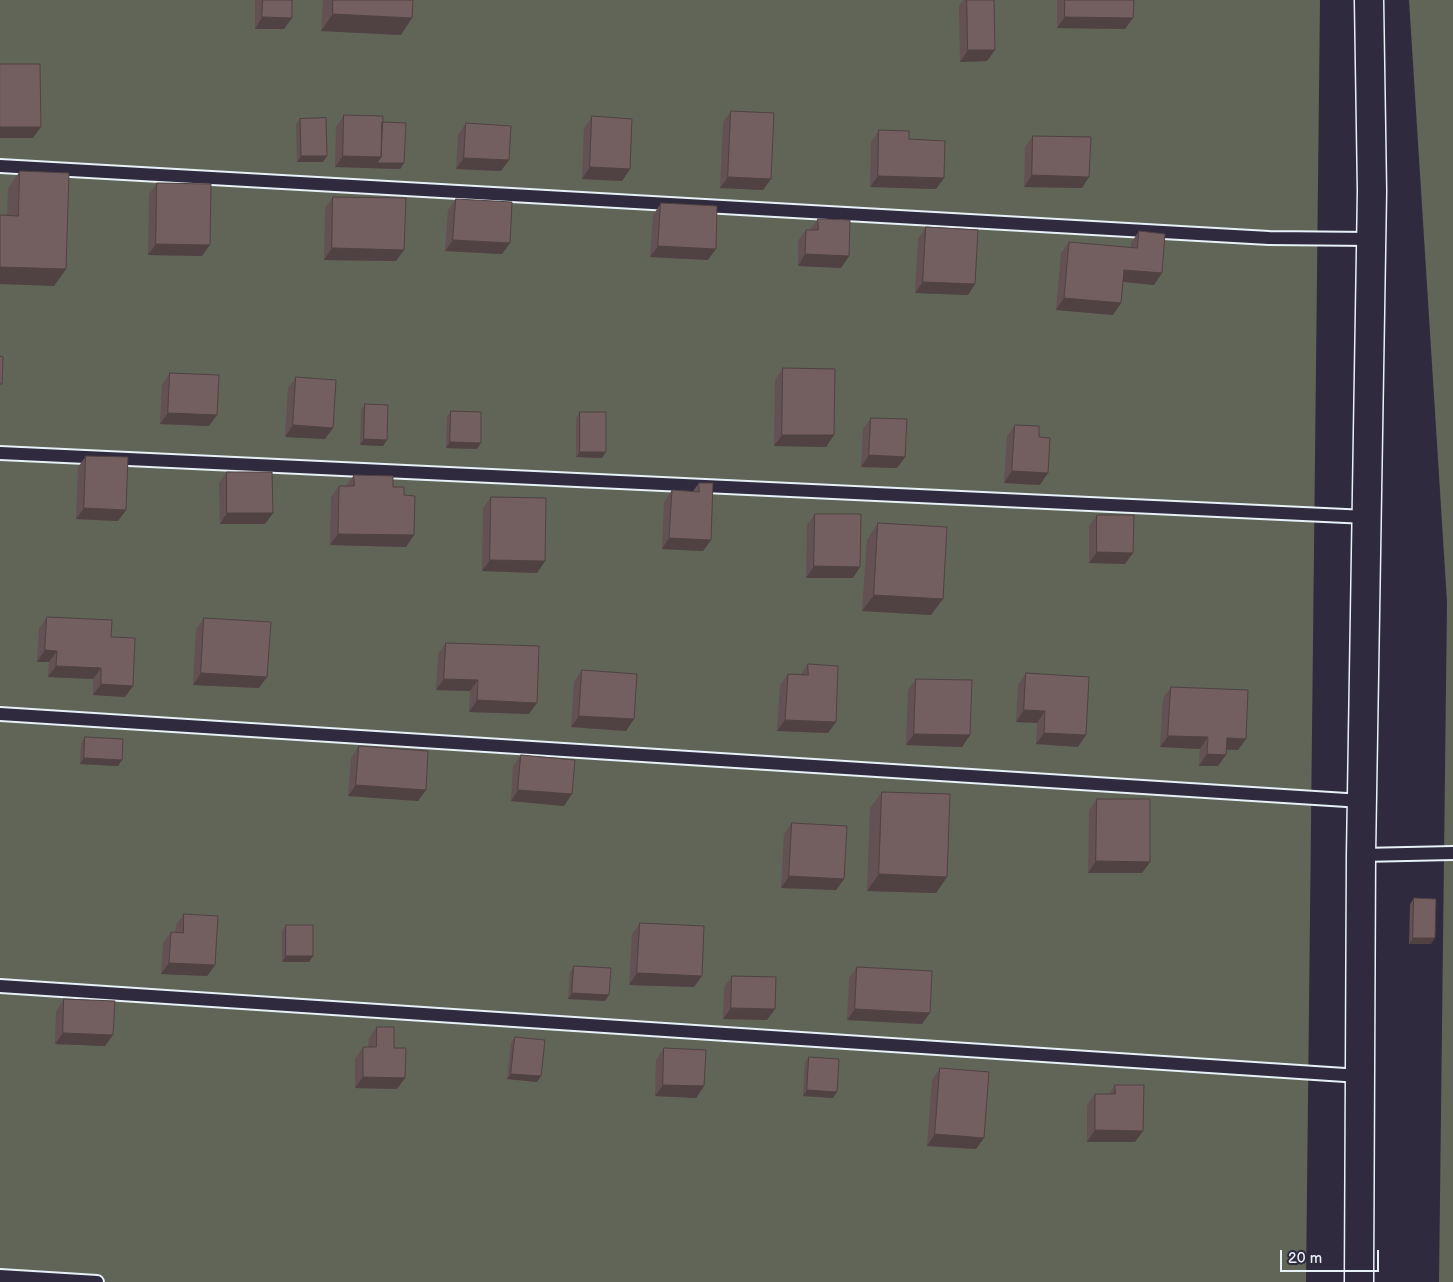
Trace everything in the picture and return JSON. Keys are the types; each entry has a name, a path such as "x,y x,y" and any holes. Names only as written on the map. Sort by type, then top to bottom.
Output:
{"street":[{"path":"1359,1282 1361,855 1371,239 1369,0"}],"lane":[{"path":"0,166 1269,238 1371,239"},
{"path":"0,453 1366,517"},
{"path":"0,714 1362,801"},
{"path":"1361,855 1453,853"},
{"path":"0,986 1360,1076"},
{"path":"0,1276 97,1282"}],"green space":[{"path":"0,0 1320,0 1306,1282 0,1282"},
{"path":"1409,0 1453,0 1453,1282 1439,1282 1447,602"}],"building":[{"path":"263,0 292,0 292,18 262,17"},
{"path":"333,0 413,0 412,18 333,14"},
{"path":"967,0 994,0 995,50 968,50"},
{"path":"1065,0 1134,0 1133,18 1065,17"},
{"path":"0,64 40,64 41,127 0,127"},
{"path":"731,111 774,113 771,179 728,177"},
{"path":"344,115 383,116 381,157 343,156"},
{"path":"592,116 632,119 630,169 590,167"},
{"path":"326,118 327,156 301,156 300,119"},
{"path":"382,122 406,123 404,163 377,163 381,157"},
{"path":"466,123 511,126 509,160 464,158"},
{"path":"879,130 909,131 909,139 945,141 944,178 878,176"},
{"path":"1033,136 1091,137 1089,177 1032,175"},
{"path":"20,171 69,173 66,269 0,267 0,215 18,216"},
{"path":"157,183 211,184 210,245 156,244"},
{"path":"333,197 406,198 404,250 332,248"},
{"path":"456,199 512,202 510,243 453,240"},
{"path":"661,203 717,206 716,249 658,246"},
{"path":"818,219 850,220 849,256 805,254 806,230 818,230"},
{"path":"926,227 978,230 975,284 923,282"},
{"path":"1139,231 1165,234 1162,273 1124,270 1121,303 1064,298 1069,242 1137,248"},
{"path":"0,356 3,357 2,384 0,384"},
{"path":"783,368 835,369 834,435 782,435"},
{"path":"170,373 219,375 217,415 168,413"},
{"path":"296,377 336,380 333,428 293,425"},
{"path":"365,404 388,405 387,440 364,439"},
{"path":"451,411 481,412 481,443 450,442"},
{"path":"580,412 606,412 606,452 580,452"},
{"path":"871,418 907,419 905,457 869,455"},
{"path":"1015,425 1039,426 1039,437 1050,438 1048,473 1012,471"},
{"path":"86,456 128,457 126,510 84,508"},
{"path":"227,472 272,472 273,513 227,513"},
{"path":"354,475 393,476 393,487 404,487 404,495 415,496 414,535 338,534 339,486 354,486"},
{"path":"699,483 713,483 711,540 669,538 672,490 699,492"},
{"path":"491,497 546,498 545,561 490,560"},
{"path":"815,514 861,514 860,567 814,566"},
{"path":"1097,515 1134,515 1133,553 1097,552"},
{"path":"878,523 947,527 943,599 874,595"},
{"path":"47,617 112,620 111,637 135,638 133,686 101,684 101,668 56,666 57,651 45,650"},
{"path":"204,618 271,622 267,677 201,673"},
{"path":"446,643 539,646 537,703 477,700 478,680 444,679"},
{"path":"808,664 838,666 836,722 785,720 788,674 808,675"},
{"path":"582,670 637,674 634,719 579,716"},
{"path":"1026,673 1089,677 1086,735 1044,733 1045,711 1024,710"},
{"path":"916,679 972,680 970,735 914,734"},
{"path":"1171,687 1248,690 1246,739 1227,738 1226,755 1207,754 1208,737 1168,736"},
{"path":"85,737 123,739 122,760 84,758"},
{"path":"359,746 428,751 426,790 356,785"},
{"path":"521,755 575,760 572,794 518,790"},
{"path":"882,792 950,794 947,877 879,874"},
{"path":"1097,799 1150,799 1150,862 1096,861"},
{"path":"792,823 847,826 844,879 789,876"},
{"path":"1414,898 1436,899 1435,938 1413,938"},
{"path":"184,914 218,916 215,965 169,963 171,932 183,933"},
{"path":"640,923 704,926 702,976 637,973"},
{"path":"286,925 313,925 313,956 286,956"},
{"path":"574,966 611,968 609,995 572,993"},
{"path":"857,967 932,971 930,1013 855,1009"},
{"path":"732,976 776,977 775,1009 731,1008"},
{"path":"64,999 115,1001 113,1035 63,1033"},
{"path":"377,1027 394,1027 394,1048 406,1048 405,1078 363,1077 363,1047 376,1047"},
{"path":"515,1037 545,1040 541,1076 511,1074"},
{"path":"664,1048 706,1050 704,1086 663,1085"},
{"path":"809,1057 839,1059 837,1092 807,1090"},
{"path":"940,1068 989,1072 984,1138 935,1134"},
{"path":"1115,1085 1144,1085 1143,1131 1095,1130 1095,1094 1115,1094"}]}
